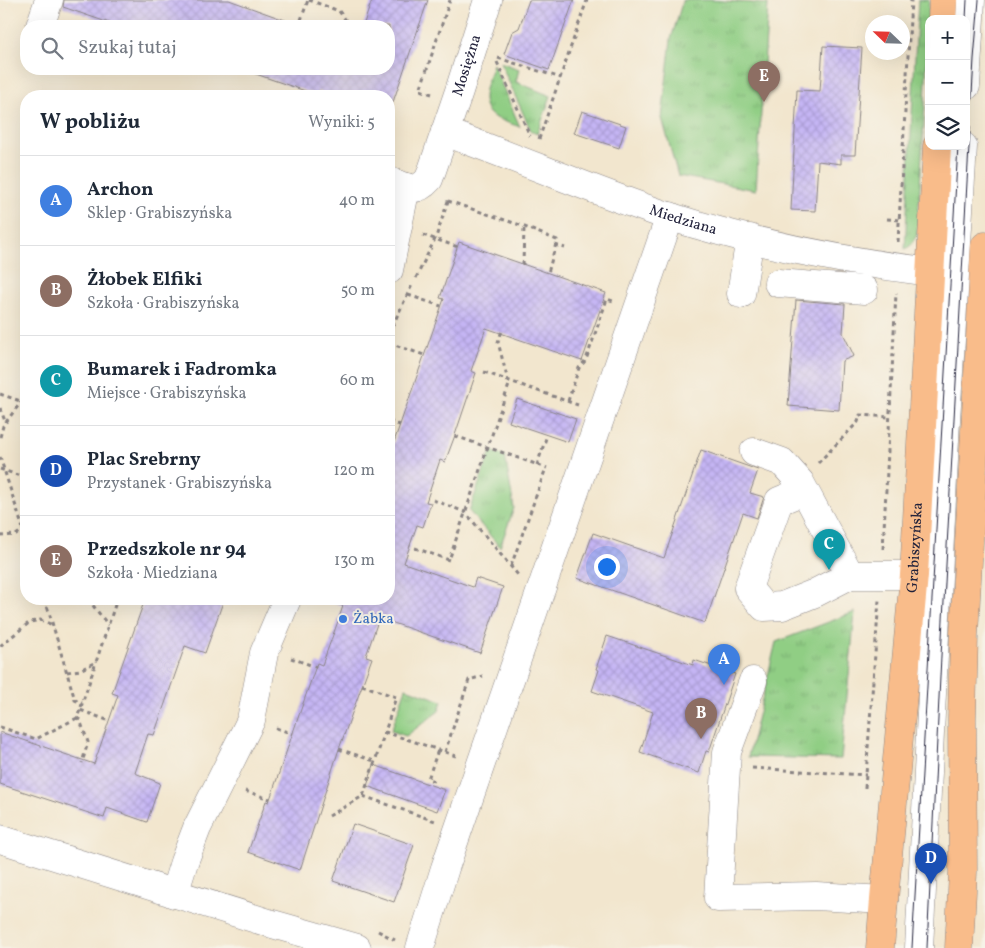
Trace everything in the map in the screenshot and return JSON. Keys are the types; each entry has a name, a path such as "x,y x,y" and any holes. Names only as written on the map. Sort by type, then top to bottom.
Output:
{"main road":[{"path":"942,0 942,15"},
{"name":"Grabiszyńska","path":"880,948 914,575 937,150"},
{"path":"959,948 963,872 962,718 964,635 985,246"}],"street":[{"path":"42,20 49,0"},
{"name":"Mosiężna","path":"397,184 413,189 422,187 429,178 488,0"},
{"path":"968,60 971,0"},
{"name":"Miedziana","path":"445,132 670,216 799,250 885,266 931,272"},
{"path":"919,948 946,420 963,150"},
{"path":"395,206 397,184"},
{"path":"420,948 445,868 670,216"},
{"path":"741,294 750,238"},
{"path":"778,283 864,290"},
{"path":"754,452 782,462 801,487 850,575"},
{"path":"801,487 779,501 748,588 764,606 782,606 815,593 850,575 914,575"},
{"path":"174,894 197,828 252,720 264,653 284,605"},
{"path":"753,681 728,752 718,898 816,896 884,900"},
{"path":"0,839 174,894 356,948"}],"path":[{"path":"301,20 308,0 340,11 346,20"},
{"path":"420,90 450,0"},
{"path":"538,140 587,0"},
{"path":"898,246 911,0"},
{"path":"522,133 530,136 495,56 561,78"},
{"path":"395,321 435,239 451,192"},
{"path":"448,201 557,240 548,273"},
{"path":"887,219 900,220"},
{"path":"524,227 524,264"},
{"path":"435,239 458,247"},
{"path":"555,245 565,248"},
{"path":"882,551 896,292"},
{"path":"408,295 441,306"},
{"path":"568,401 579,368 586,360 605,298 616,302"},
{"path":"415,548 449,560 509,385 498,342 502,331"},
{"path":"395,345 424,355"},
{"path":"484,372 602,413"},
{"path":"0,394 20,402"},
{"path":"0,437 6,422 20,403"},
{"path":"0,408 6,422"},
{"path":"855,414 890,417"},
{"path":"801,487 858,422 860,415"},
{"path":"395,423 400,425"},
{"path":"455,436 547,468 511,567"},
{"path":"537,465 546,438"},
{"path":"0,457 20,518"},
{"path":"0,469 20,476"},
{"path":"433,500 465,512 518,575"},
{"path":"0,536 16,535 20,532"},
{"path":"47,605 75,700 82,703"},
{"path":"92,605 108,626"},
{"path":"0,727 36,740 77,718 115,605"},
{"path":"0,646 30,622 40,620 53,625"},
{"path":"67,672 80,670 96,662"},
{"path":"384,732 444,752 469,680 483,676 486,667"},
{"path":"329,816 362,796 396,696 362,685"},
{"path":"80,710 107,720"},
{"path":"77,718 80,720 88,742 82,763"},
{"path":"339,748 374,761"},
{"path":"434,781 428,779 438,750"},
{"path":"726,766 866,775"}],"green space":[{"path":"683,0 768,4 756,190 678,176 662,118 671,39"},
{"path":"918,0 929,0 928,15 925,15 925,105 917,235 910,246 905,249"},
{"path":"500,62 519,69 516,82 551,96 537,134 531,131"},
{"path":"493,64 520,127 494,117 485,106 484,92"},
{"path":"491,451 505,456 514,508 500,547 469,511"},
{"path":"855,612 841,759 748,757 776,642"},
{"path":"406,688 442,701 439,711 406,736 391,731"}],"building":[{"path":"64,0 229,0 285,20 101,20 63,7"},
{"path":"372,0 428,0 395,96 395,90 302,90 259,75 395,75 395,20 365,20"},
{"path":"529,0 574,0 549,70 504,54 512,32 519,28"},
{"path":"823,46 862,48 855,155 841,155 841,164 818,161 815,211 791,210 797,90 820,91"},
{"path":"582,111 626,126 619,148 574,133"},
{"path":"459,242 606,293 582,361 486,328 471,371 476,373 454,438 445,462 440,460 426,502 431,503 423,527 417,525 404,563 473,587 476,578 503,587 480,653 379,618 366,656 372,658 339,749 300,870 248,852 266,801 269,802 317,663 322,665 343,606 340,605 395,605 395,439 444,299 440,298"},
{"path":"796,300 845,304 843,333 854,356 842,361 839,410 788,406"},
{"path":"517,399 576,419 568,442 509,422"},
{"path":"701,450 758,470 750,493 764,497 757,518 743,513 705,623 577,578 593,533 664,558"},
{"path":"143,605 222,605 205,653 185,646 154,735 148,734 135,773 160,783 147,822 107,808 104,818 0,784 0,732 94,764 118,695 112,693"},
{"path":"607,636 693,665 694,660 735,674 709,752 706,751 699,773 640,752 653,712 592,691 599,670 596,669"},
{"path":"374,765 445,790 437,811 367,786"},
{"path":"353,824 414,845 394,902 333,881"}],"tram line":[{"path":"966,15 967,0"},
{"path":"927,948 941,656 974,59 979,0"},
{"path":"912,948 958,150"}],"place":[{"name":"Przedszkole nr 94","path":"764,102"},
{"name":"Bumarek i Fadromka","path":"829,570"},
{"name":"Żabka","path":"343,619"},
{"name":"Archon","path":"724,685"},
{"name":"Żłobek Elfiki","path":"701,739"},
{"name":"Plac Srebrny","path":"931,884"}]}
